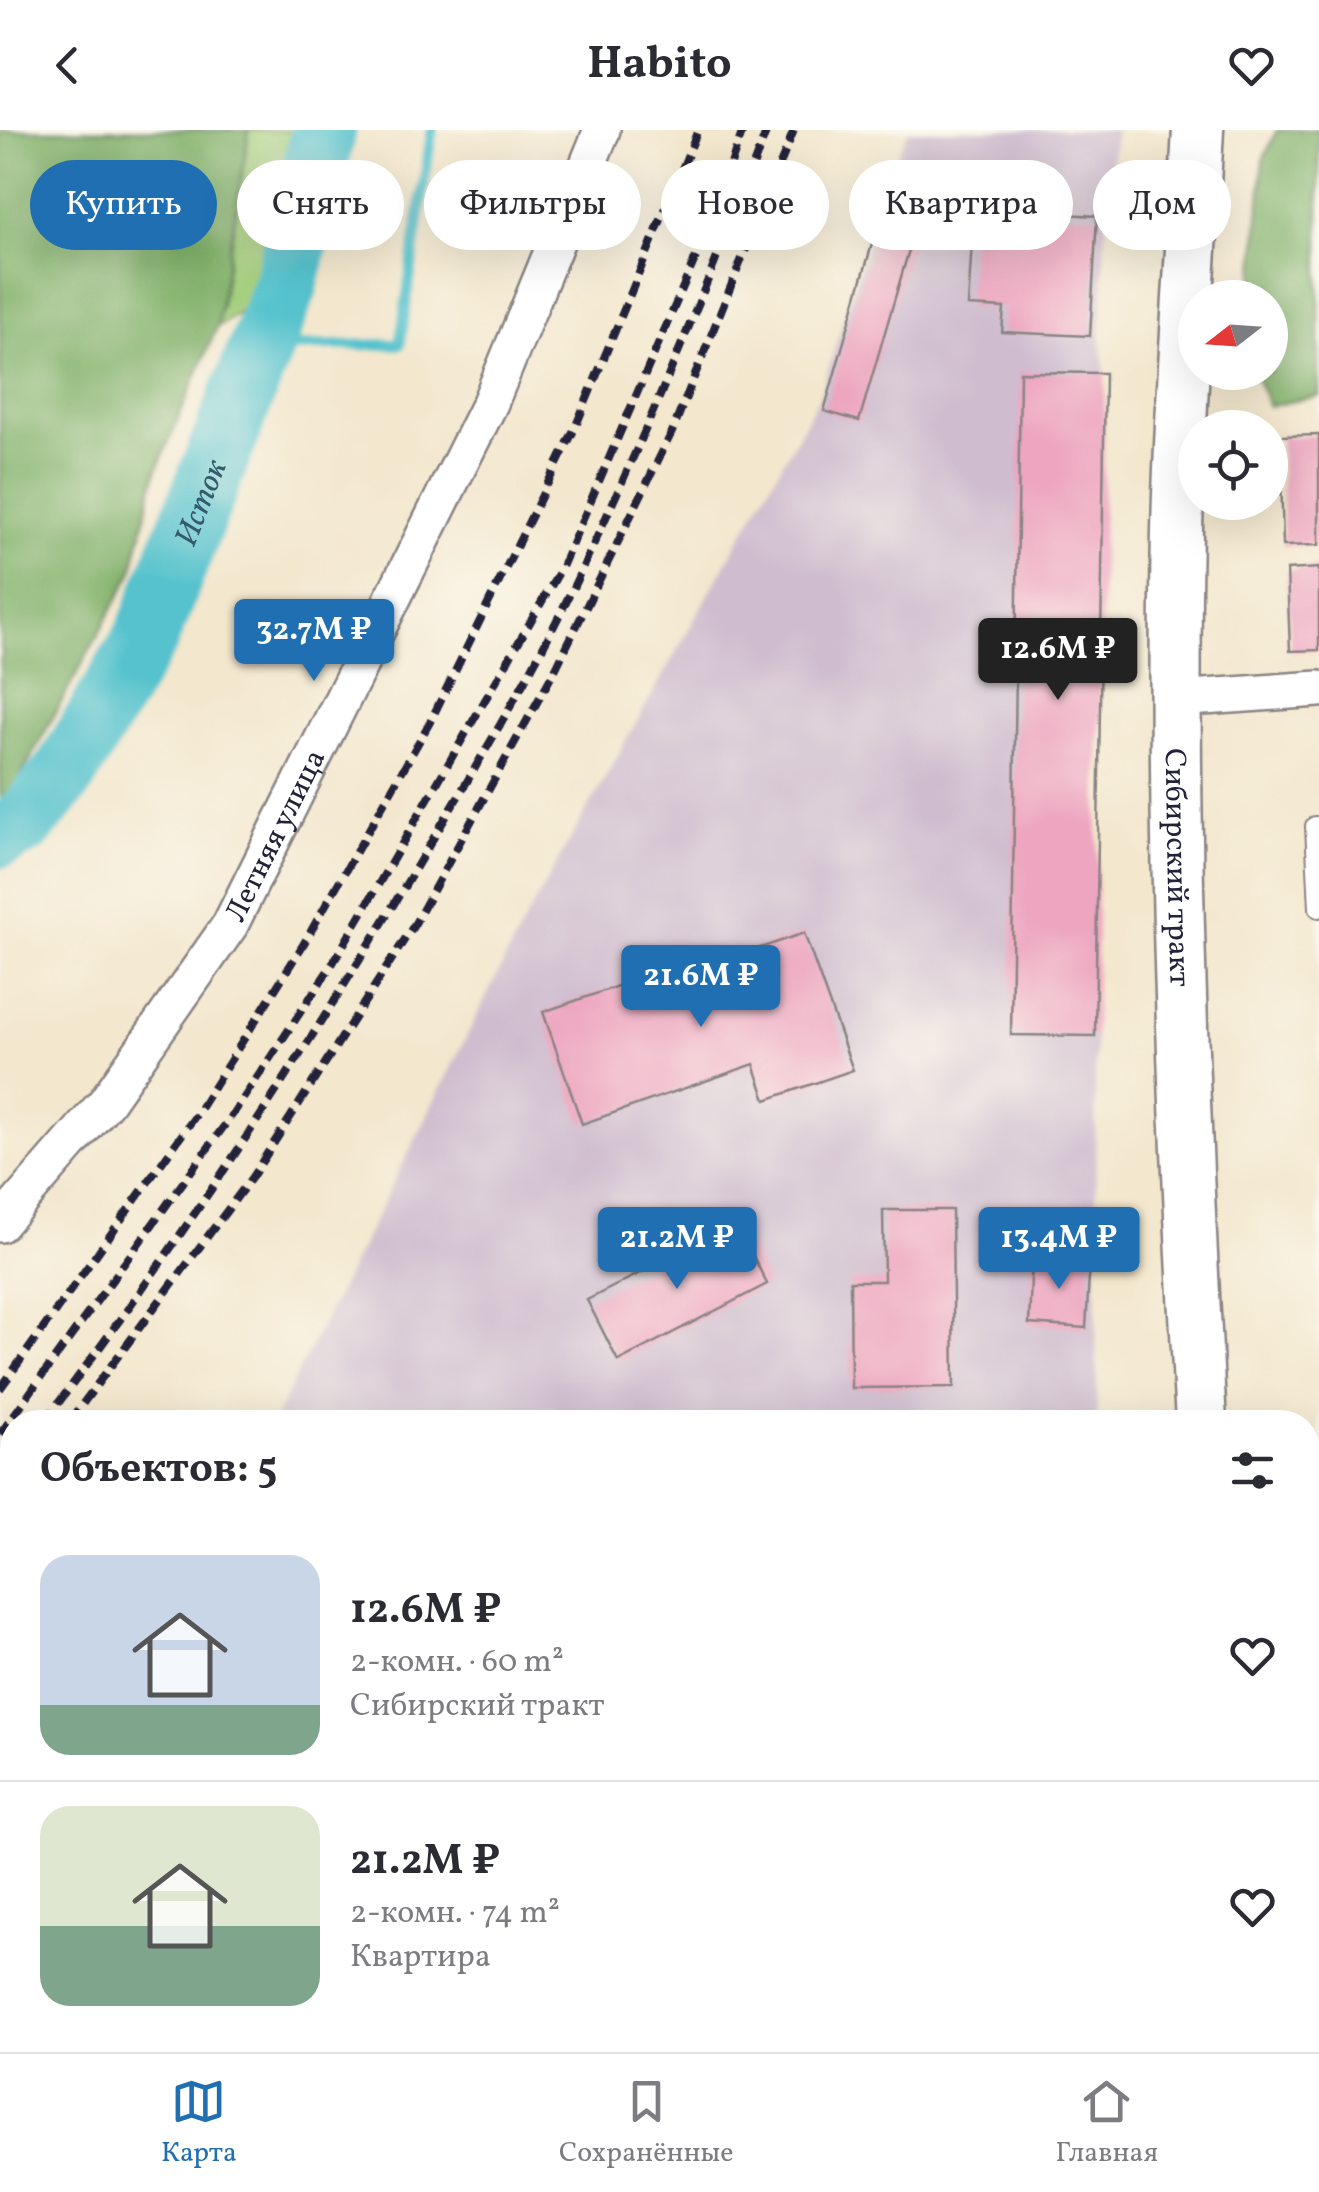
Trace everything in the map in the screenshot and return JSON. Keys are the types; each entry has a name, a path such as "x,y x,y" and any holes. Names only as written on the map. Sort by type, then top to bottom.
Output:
{"main road":[{"name":"Сибирский тракт","path":"1198,130 1177,527 1176,699 1183,1112 1200,1410"}],"street":[{"name":"Летняя улица","path":"0,1224 106,1102 230,925 490,403 602,130"},
{"path":"1176,699 1319,688"}],"lane":[{"path":"1319,826 1315,826 1319,908"}],"shaded area":[{"path":"909,130 1116,130 1112,160 1093,160 1093,250 1105,250 1100,333 1105,373 1095,1036 1097,1410 279,1410 525,920 819,398 865,250 1073,250 1073,160 895,160"}],"green space":[{"path":"0,130 249,130 244,160 237,160 237,204 217,327 156,472 132,573 7,801 0,801"},
{"path":"249,130 324,130 317,160 244,160"},
{"path":"1277,130 1319,130 1319,396 1269,406 1262,390 1288,390 1288,280 1254,280 1263,160"},
{"path":"237,204 237,250 294,250 286,284 217,327"}],"building":[{"path":"1073,215 1093,216 1090,336 1002,332 1004,308 968,306 971,250 1073,250"},
{"path":"870,250 909,250 859,421 824,411"},
{"path":"1020,372 1105,373 1095,1036 1011,1035"},
{"path":"1319,435 1319,545 1283,546 1282,520 1288,520 1288,436"},
{"path":"1319,568 1319,650 1290,651 1287,570"},
{"path":"804,933 853,1070 766,1100 754,1064 582,1124 543,1012 704,956 707,966"},
{"path":"883,1210 952,1210 954,1387 851,1388 850,1281 884,1281"},
{"path":"737,1224 767,1284 618,1361 587,1300"},
{"path":"1032,1257 1090,1259 1086,1328 1029,1324"}],"waterway":[{"name":"Исток","path":"0,836 23,824 65,773 147,636 286,284 324,130"},
{"path":"262,347 400,344 432,130"}],"railway":[{"path":"0,1389 196,1115 303,945 430,722 575,428 698,130"},
{"path":"17,1410 235,1111 333,963 562,567 708,229 743,130"},
{"path":"53,1410 140,1292 277,1091 406,884 518,693 560,615 630,465 767,130"},
{"path":"78,1410 252,1177 414,925 556,668 672,432 794,130"}]}
